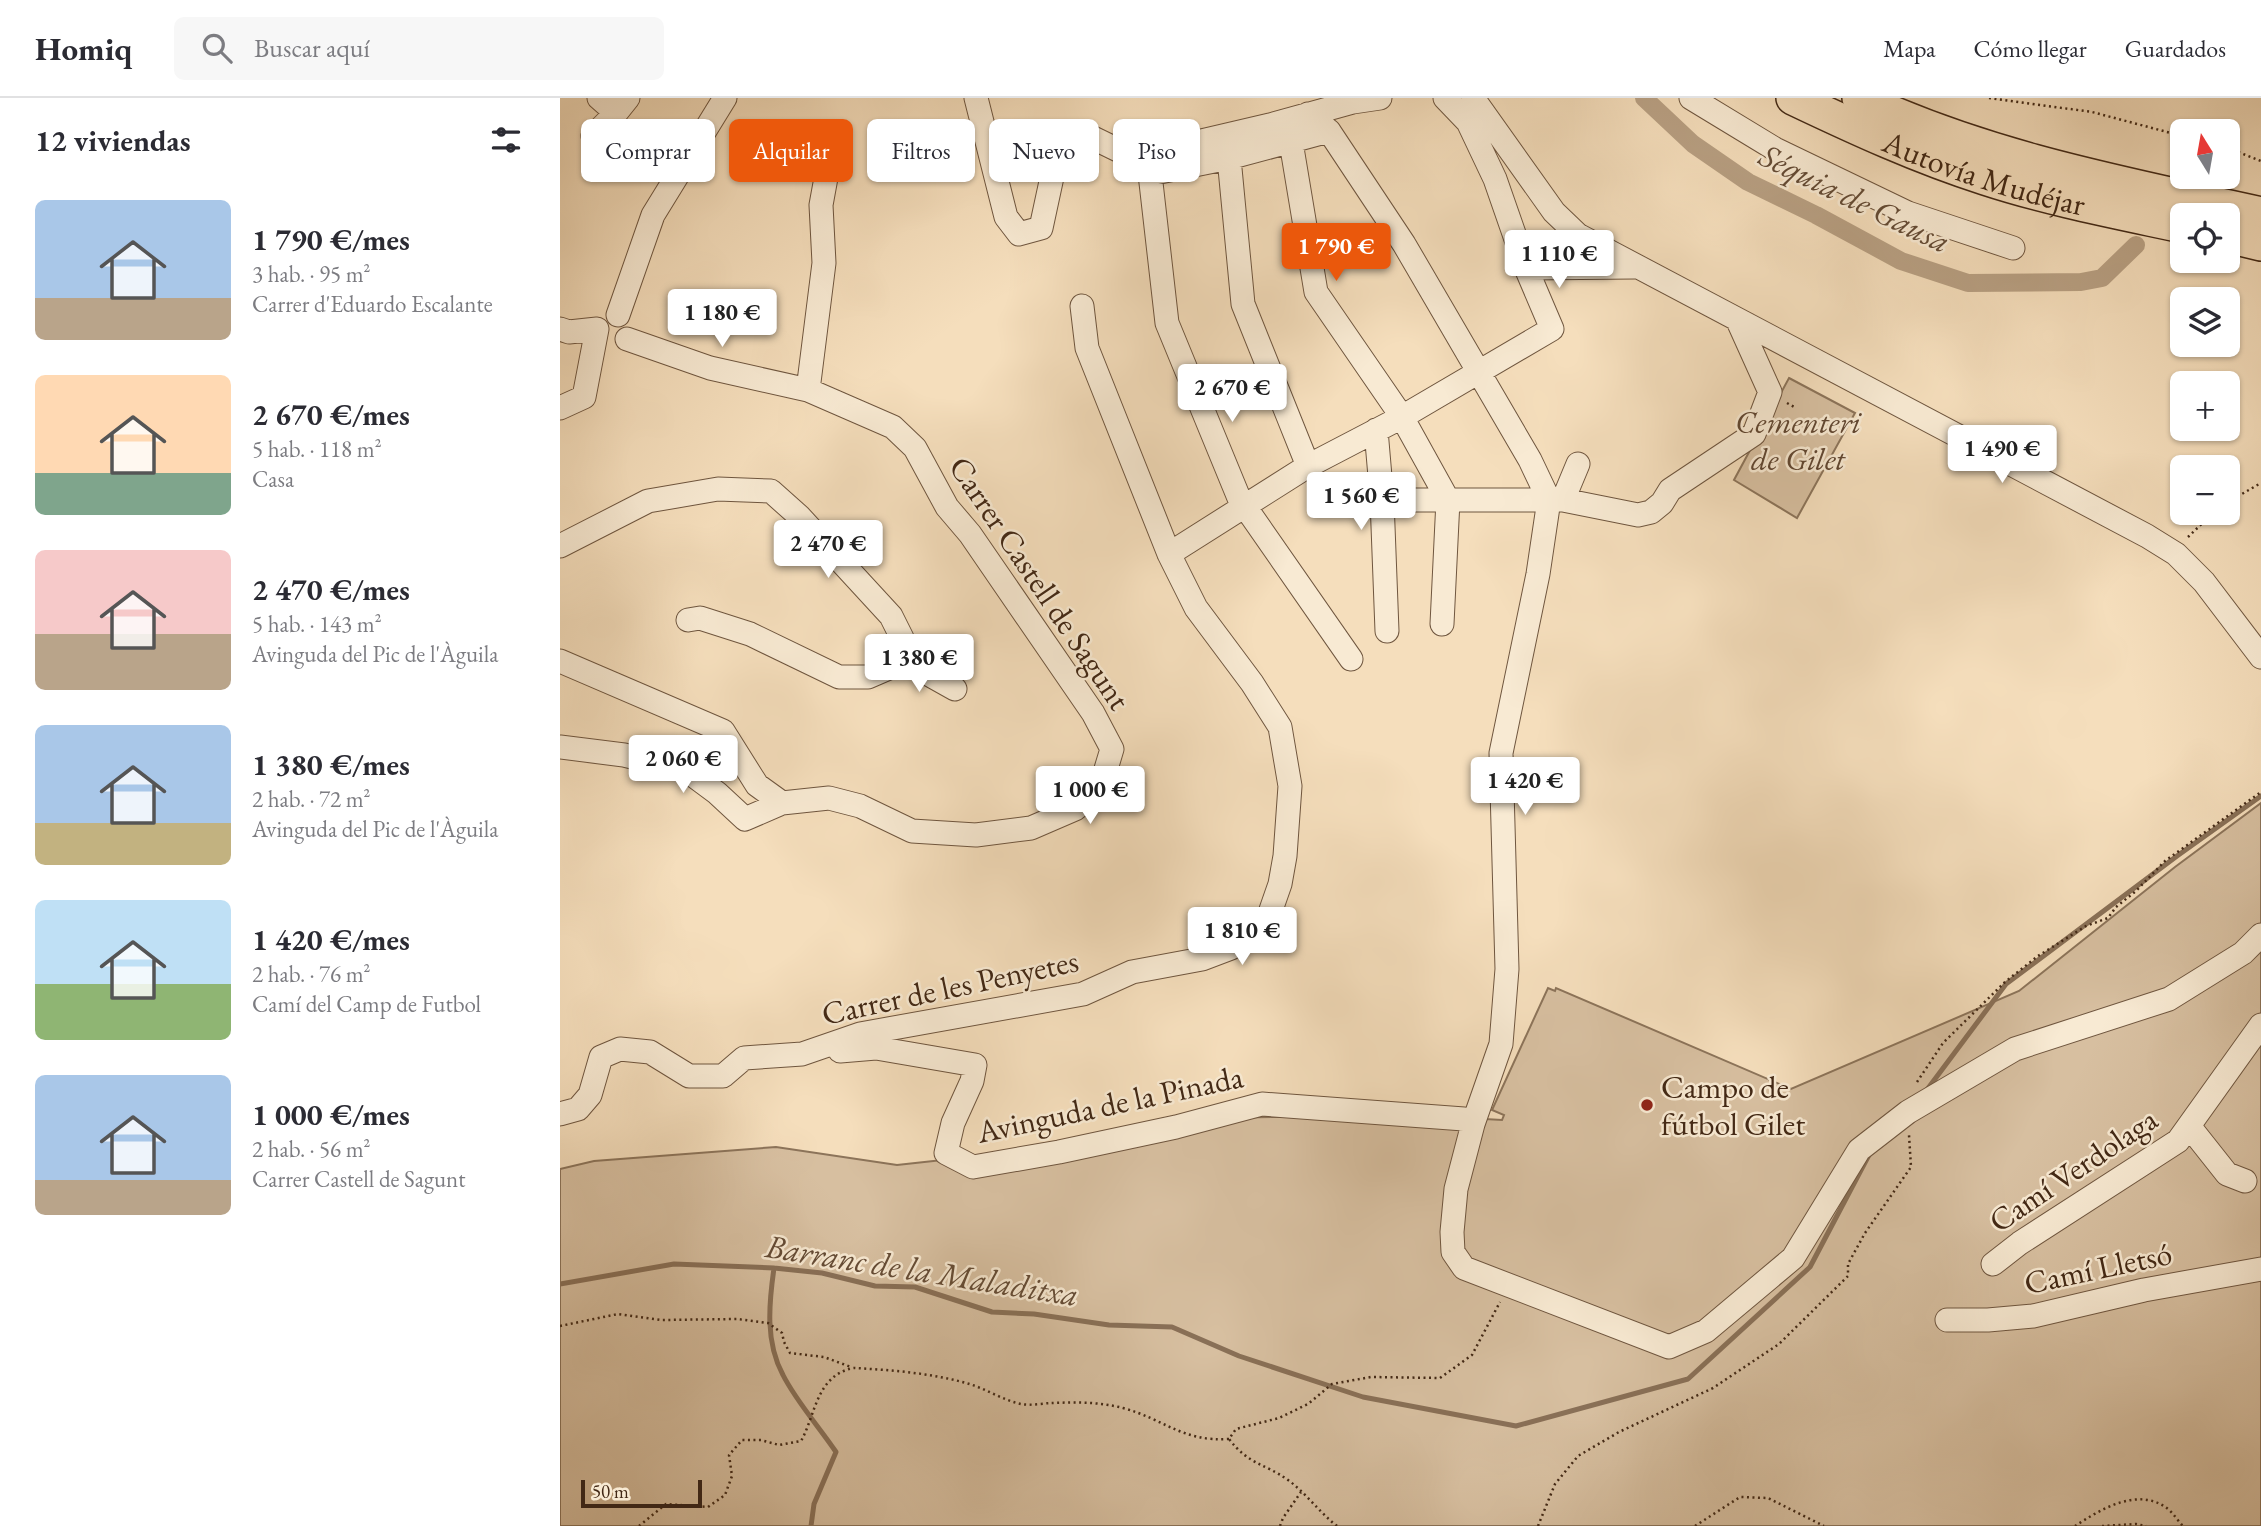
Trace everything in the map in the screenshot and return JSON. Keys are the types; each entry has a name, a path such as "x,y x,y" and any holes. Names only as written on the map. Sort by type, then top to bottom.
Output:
{"highway":[{"name":"Autovía Mudéjar","path":"1793,98 1881,140 1986,178 2170,223"},
{"name":"Autovía Mudéjar","path":"1859,98 1898,116 1990,149 2101,179 2261,214"},
{"path":"2240,239 2261,244"}],"street":[{"path":"618,315 653,215 725,98"},
{"path":"976,98 1006,217 1019,234 1041,228 1058,149 1067,138 1083,133 1124,153 1146,155 1270,125 1358,100 1380,98"},
{"path":"1169,554 1308,466 1402,417 1552,329 1526,268 1495,179 1468,122 1445,98"},
{"path":"1460,98 1488,121"},
{"path":"1473,98 1554,212 1578,235 2134,529 2176,554 2204,582 2261,657"},
{"path":"1691,98 1775,149 1908,213 2013,248"},
{"path":"604,119 614,103"},
{"path":"1308,114 1329,131 1404,244 1556,500"},
{"path":"1329,131 1229,158 1150,174 1167,323 1239,498 1351,659"},
{"path":"1291,142 1316,292 1402,417 1448,500 1442,624"},
{"path":"1229,158 1243,304 1308,466"},
{"path":"808,390 824,263 821,205 825,182"},
{"path":"1526,268 1638,267"},
{"name":"Carrer de les Penyetes","path":"560,1114 578,1109 590,1095 601,1056 620,1048 650,1052 689,1076 723,1076 744,1058 802,1054 860,1034 1083,995 1132,972 1202,958 1231,948 1264,930 1280,884 1286,856 1290,786 1280,727 1196,608 1169,554 1087,348 1082,306"},
{"path":"560,408 584,397 597,329 604,318 618,315"},
{"path":"597,329 601,342 609,347 618,347 630,333 628,324 618,315"},
{"path":"1382,500 1556,500 1639,514 1651,512 1662,503 1670,490 1754,434 1770,392 1738,321"},
{"path":"560,329 569,332 597,329"},
{"name":"Carrer Castell de Sagunt","path":"627,339 710,368 808,390 893,428 915,448 947,507 970,534 1093,713 1112,749 1100,789 1075,809 1031,828 976,835 912,831 860,806 829,798 782,803"},
{"path":"1376,430 1382,500 1387,631"},
{"path":"1578,464 1556,500 1501,753 1507,969 1501,1044 1473,1124 1456,1189 1453,1252 1464,1268 1669,1347 1706,1331 1793,1258 1858,1150 1908,1112 2015,1049 2169,999 2243,953 2261,935"},
{"path":"560,546 648,501 718,489 771,491 799,516 891,617 902,638 905,662"},
{"path":"688,620 700,618 750,634 839,677 868,677 905,662"},
{"path":"560,660 723,731 757,785 782,803"},
{"path":"905,662 955,689"},
{"path":"560,747 624,755 686,770 717,793 745,819 782,803"},
{"name":"Camí Verdolaga","path":"1993,1264 2020,1243 2178,1141 2261,1025"},
{"name":"Avinguda de la Pinada","path":"802,1054 876,1048 975,1065 972,1081 953,1123 946,1153 973,1167 1139,1135 1262,1104 1464,1119 1473,1124"},
{"path":"2189,1126 2227,1174 2245,1181"},
{"name":"Camí Lletsó","path":"1947,1320 2033,1316 2085,1306 2144,1290 2261,1269"}],"path":[{"path":"1989,98 2092,113 2170,133"},
{"path":"2240,153 2261,161"},
{"path":"2240,495 2261,483"},
{"path":"2176,554 2199,525"},
{"path":"1538,1526 1555,1483 1578,1455 1653,1415 1713,1388 1779,1344 1848,1276 1848,1264 1911,1167 1907,1099 1943,1043 2005,982 2086,926 2108,918 2165,860 2261,792"},
{"path":"1229,1438 1236,1429 1279,1418 1308,1404 1332,1384 1371,1377 1440,1378 1472,1354 1507,1286"},
{"path":"560,1326 618,1314 661,1320 737,1319 768,1323 782,1333 790,1353 824,1357 852,1368 913,1373 966,1383 1022,1404 1104,1404 1126,1409 1180,1433 1202,1439 1229,1438"},
{"path":"639,1526 666,1504 708,1507 725,1495 733,1476 729,1455 743,1440 761,1440 779,1446 801,1441 809,1429 815,1405 826,1385 836,1375 852,1368"},
{"path":"1229,1438 1240,1453 1287,1479 1337,1526"},
{"path":"1280,1526 1301,1492"},
{"path":"1695,1526 1740,1497 1768,1498 1824,1526"},
{"path":"2075,1526 2092,1515 2134,1498 2150,1499 2168,1509 2183,1526"},
{"path":"2102,1526 2146,1526"}],"green space":[{"name":"Cementeri de Gilet","path":"1789,378 1855,413 1797,518 1734,480"},
{"path":"2261,803 2261,1526 560,1526 560,1169 594,1161 776,1147 897,1165 1115,1141 1211,1118 1413,1115 1502,1120 1504,1115 1492,1110 1548,988 1555,991 1556,988 1791,1089 2019,991 2175,867"}],"waterway":[{"name":"Séquia de Gausa","path":"1644,98 1693,144 1748,182 1901,261 1968,283 2081,282 2102,278 2136,245"},
{"name":"Barranc de la Maladitxa","path":"1926,1091 2006,984 2261,796"},
{"name":"Barranc de la Maladitxa","path":"560,1284 674,1264 822,1273 875,1286 915,1287 992,1312 1034,1314 1109,1325 1172,1327 1239,1356 1363,1397 1516,1426 1688,1379 1810,1267 1870,1153"},
{"path":"774,1268 770,1322 777,1362 795,1395 836,1452 814,1504 811,1526"}],"place":[{"name":"Campo de fútbol Gilet","path":"1647,1105"}]}
